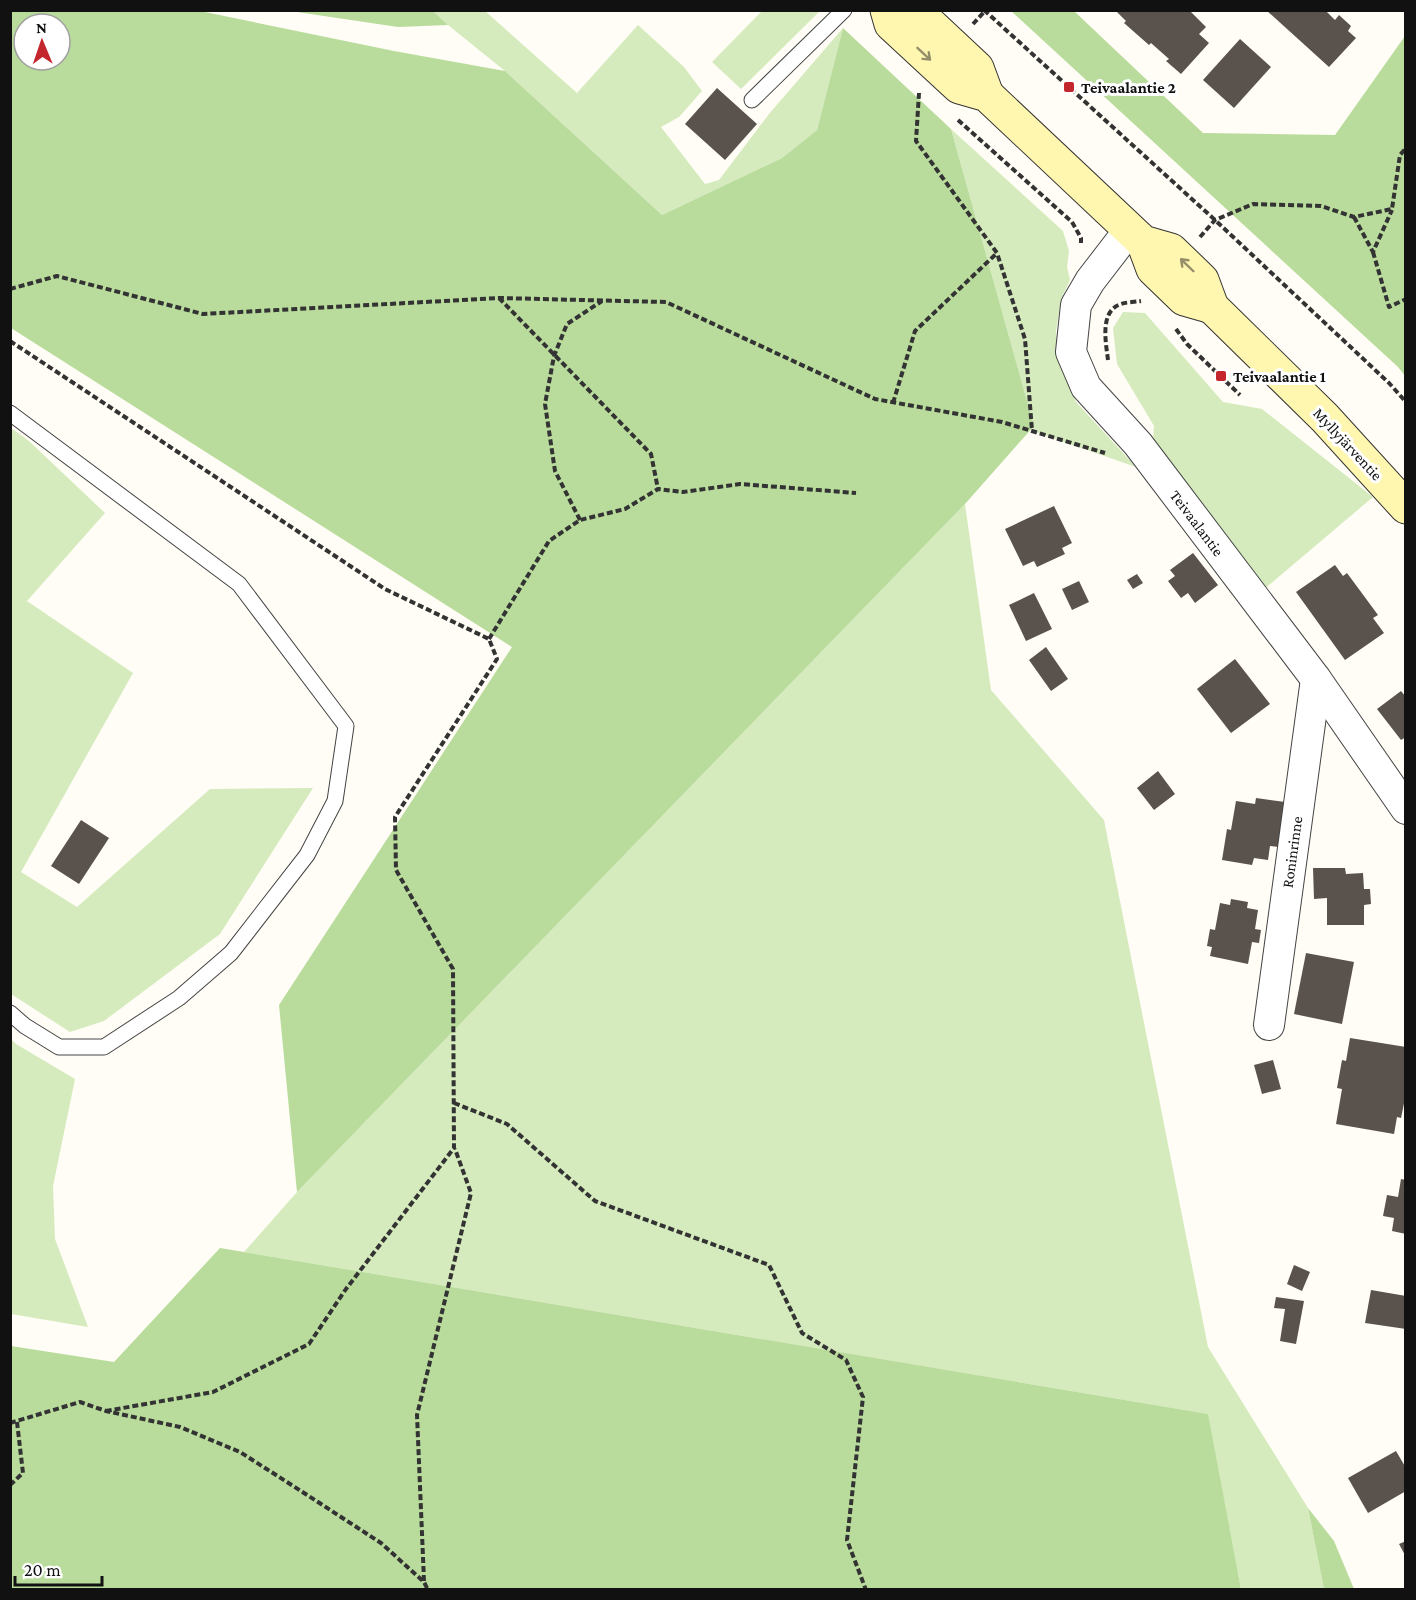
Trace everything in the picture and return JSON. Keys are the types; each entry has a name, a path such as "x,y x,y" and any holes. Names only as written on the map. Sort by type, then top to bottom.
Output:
{"main road":[{"name":"Myllyjärventie","path":"887,10 891,24 959,87 987,96 1136,235 1171,250 1202,280 1212,308 1325,418 1406,507"},
{"name":"Myllyjärventie","path":"915,10 976,68 987,96"},
{"name":"Myllyjärventie","path":"1136,235 1153,269 1184,299 1212,308"}],"street":[{"name":"Teivaalantie","path":"1136,235 1090,280 1076,305 1071,352 1086,387 1138,444 1316,679 1406,808"},
{"name":"Roninrinne","path":"1269,1025 1316,679"}],"lane":[{"path":"753,100 844,10"},
{"path":"10,413 239,584 346,726 335,801 307,855 231,953 205,976 179,998 104,1047 59,1047 25,1026 10,1013"}],"path":[{"path":"984,10 1215,220 1389,383 1406,402"},
{"path":"920,85 916,141 997,253 1025,339 1032,431"},
{"path":"954,116 1072,222 1081,238 1082,251 1077,269 1120,304"},
{"path":"1372,252 1392,209 1400,155 1406,148"},
{"path":"1215,220 1253,204 1321,206 1354,217 1392,209"},
{"path":"1354,217 1372,252 1389,307 1406,299"},
{"path":"893,403 915,331 997,253"},
{"path":"10,289 57,276 203,314 499,298 666,302 875,399 1002,422 1109,454 1138,444"},
{"path":"1109,366 1105,330 1109,314 1120,304 1144,301 1164,279"},
{"path":"499,298 651,454 658,489"},
{"path":"580,520 555,471 545,404 554,356 567,324 603,300"},
{"path":"1173,325 1187,344 1240,395"},
{"path":"10,341 385,589 489,639 497,659 395,817 396,870 453,969 454,1148 471,1192 417,1415 424,1582"},
{"path":"489,639 549,541 580,520 625,509 658,489 683,492 740,484 856,494"},
{"path":"454,1103 507,1124 595,1201 769,1265 802,1333 846,1360 863,1397 847,1540 866,1590"},
{"path":"106,1412 213,1392 309,1344 346,1289 454,1148"},
{"path":"10,1423 80,1402 106,1412 180,1427 240,1452 381,1543 424,1582 428,1590"},
{"path":"10,1485 23,1473 17,1422"}],"green space":[{"path":"10,11 200,11 394,51 505,71 662,215 782,158 817,130 843,28 951,129 1034,426 965,504 297,1192 279,1005 512,647 11,328"},
{"path":"290,11 433,11 448,25 398,27"},
{"path":"433,11 485,11 577,93 638,25 684,67 702,91 679,117 661,127 705,184 719,180 769,114 843,28 817,130 782,158 662,215 505,71"},
{"path":"762,11 820,11 741,89 712,62"},
{"path":"1011,11 1074,11 1203,133 1335,135 1405,36 1405,376 1398,367"},
{"path":"951,129 1063,231 1069,251 1067,267 1070,280 1061,299 1056,331 1059,358 1076,402 1136,467 1032,431 1034,426"},
{"path":"1123,312 1145,313 1223,402 1262,409 1373,497 1262,591 1153,441 1154,426 1117,364 1113,328"},
{"path":"11,428 29,441 105,513 27,601 133,673 21,872 77,907 210,789 313,788 220,934 104,1021 70,1032 11,994"},
{"path":"965,504 991,690 1104,820 1208,1347 1308,1508 1324,1589 1241,1589 1207,1414 244,1252 297,1192"},
{"path":"10,1038 16,1044 75,1079 53,1186 55,1239 88,1327 11,1314"},
{"path":"220,1248 1208,1414 1241,1589 11,1589 11,1346 114,1362"},
{"path":"1308,1508 1334,1541 1354,1589 1324,1589"}],"building":[{"path":"1115,10 1189,10 1206,27 1199,34 1209,43 1181,74 1166,61 1169,59 1124,23 1126,21"},
{"path":"1266,10 1325,10 1335,20 1339,15 1351,26 1348,31 1356,38 1329,67"},
{"path":"1240,39 1271,67 1234,108 1203,80"},
{"path":"717,88 757,124 725,160 685,124"},
{"path":"1054,506 1072,543 1062,548 1065,554 1037,567 1034,561 1023,566 1005,529"},
{"path":"1193,553 1218,585 1195,603 1188,593 1181,598 1168,581 1175,576 1170,570"},
{"path":"1335,565 1343,576 1347,573 1378,615 1373,618 1384,633 1345,660 1296,592"},
{"path":"1137,574 1143,583 1133,589 1127,580"},
{"path":"1079,581 1089,602 1072,610 1062,589"},
{"path":"1034,593 1052,629 1026,641 1009,605"},
{"path":"1046,647 1068,679 1051,691 1029,660"},
{"path":"1235,659 1270,704 1231,733 1197,689"},
{"path":"1401,691 1406,697 1406,737 1401,740 1377,709"},
{"path":"1158,771 1175,794 1154,810 1137,788"},
{"path":"1256,798 1285,802 1279,847 1270,846 1268,860 1254,858 1252,865 1222,860 1227,829 1231,830 1236,801 1255,804"},
{"path":"81,820 109,838 79,884 51,866"},
{"path":"1313,868 1345,868 1346,874 1363,873 1364,889 1370,889 1371,904 1364,905 1364,925 1327,925 1327,898 1314,899"},
{"path":"1231,899 1248,902 1247,908 1258,910 1255,929 1261,930 1259,943 1252,942 1248,964 1210,956 1212,947 1207,946 1210,929 1215,930 1220,903 1230,905"},
{"path":"1306,953 1354,962 1342,1024 1294,1014"},
{"path":"1350,1038 1406,1047 1406,1094 1401,1118 1397,1117 1394,1134 1336,1124 1342,1089 1337,1088 1342,1060 1346,1061"},
{"path":"1273,1060 1281,1089 1262,1094 1254,1065"},
{"path":"1401,1179 1406,1180 1406,1234 1392,1231 1394,1218 1383,1216 1387,1195 1398,1197"},
{"path":"1294,1265 1310,1272 1302,1291 1287,1284"},
{"path":"1371,1290 1406,1296 1406,1329 1365,1323"},
{"path":"1276,1297 1304,1301 1296,1344 1280,1341 1285,1309 1274,1308"},
{"path":"1396,1451 1406,1468 1406,1491 1368,1513 1348,1478"},
{"path":"1406,1541 1406,1557 1399,1544"}],"place":[{"name":"Teivaalantie 2","path":"1069,87"},
{"name":"Teivaalantie 1","path":"1221,376"}]}
